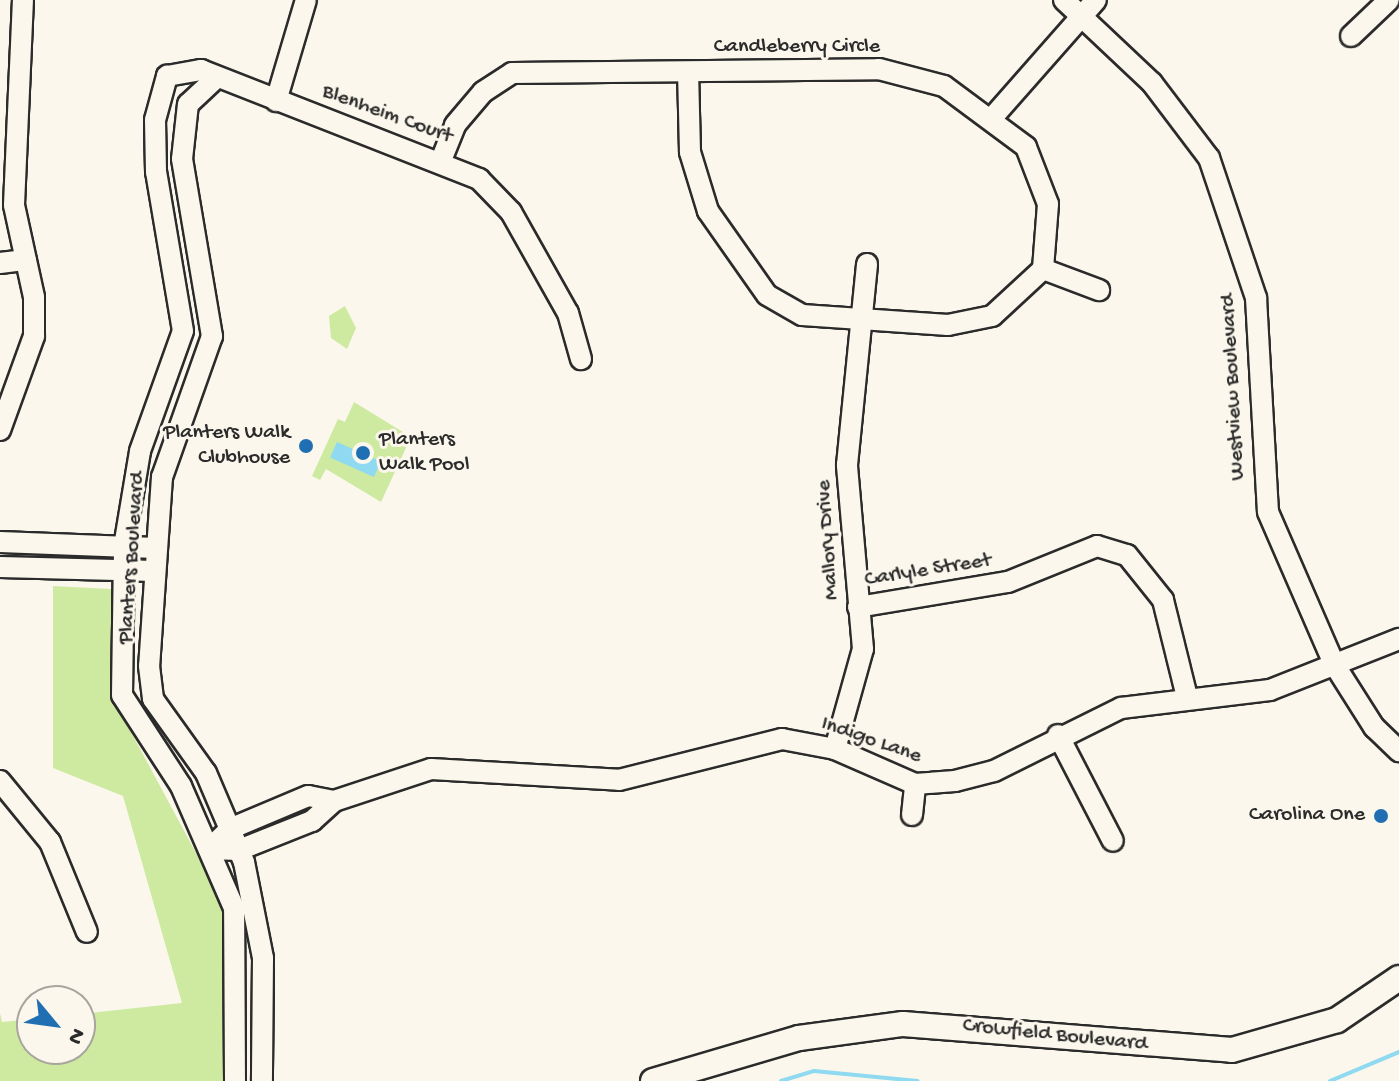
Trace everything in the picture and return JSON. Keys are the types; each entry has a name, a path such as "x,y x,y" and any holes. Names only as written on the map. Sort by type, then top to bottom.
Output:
{"main road":[{"name":"Crowfield Boulevard","path":"653,1081 799,1038 903,1024 1232,1050 1337,1020 1399,978"}],"street":[{"path":"0,430 34,336 26,260 14,205 9,77 23,0"},
{"path":"276,101 306,0"},
{"name":"Westview Boulevard","path":"1064,0 1090,8 1185,121 1231,211 1256,298 1268,512 1334,664 1374,727 1399,751"},
{"path":"1351,36 1389,0"},
{"path":"992,118 1090,8"},
{"name":"Planters Boulevard","path":"235,1081 237,933 209,849 181,786 126,710 124,547 155,411 177,354 183,314 162,222 155,120 160,87 175,69 201,70 214,80 188,104 182,159 213,319 203,363 162,477 155,571 153,699 206,773 239,850 263,958 262,1081"},
{"name":"Candleberry Circle","path":"442,158 455,125 483,92 512,73 879,69 944,86 992,118 1026,147 1038,173 1049,216 1043,269 992,316 948,325 860,324 802,315 767,295 708,211 690,152 688,72"},
{"name":"Blenheim Court","path":"214,80 442,158 479,179 511,212 568,313 581,359"},
{"path":"0,263 26,260"},
{"name":"Mallory Drive","path":"835,749 859,675 858,607 847,465 867,264"},
{"path":"1043,269 1099,290"},
{"path":"177,354 203,363"},
{"path":"155,411 182,419"},
{"path":"0,542 156,548"},
{"name":"Carlyle Street","path":"858,607 1008,582 1097,546 1127,555 1163,600 1187,697"},
{"path":"0,567 155,571"},
{"name":"Indigo Lane","path":"209,849 239,850 312,821 334,801 431,769 619,780 782,739 835,749 915,784 994,771 1058,735 1121,708 1187,697 1270,690 1399,639"},
{"path":"1058,735 1113,841"},
{"path":"0,781 50,842 87,932"},
{"path":"912,815 915,784"},
{"name":"Indigo Lane","path":"209,849 230,829 308,796 334,801"}],"green space":[{"path":"345,306 356,328 347,349 331,338 329,316"},
{"name":"Planters Walk Pool","path":"354,402 411,437 381,502 326,469 320,480 312,476 338,419 345,422"},
{"path":"53,586 111,589 117,706 231,918 231,1081 0,1081 0,1013 2,1022 16,1021 16,1065 96,1065 96,1012 182,1003 123,796 53,768"}],"water":[{"path":"337,442 381,462 374,477 330,458"}],"waterway":[{"path":"1330,1081 1399,1052"},
{"path":"781,1081 814,1071 918,1081"}],"place":[{"name":"Planters Walk Clubhouse","path":"306,446"},
{"name":"Planters Walk Pool","path":"363,453"},
{"name":"Carolina One","path":"1381,816"}]}
